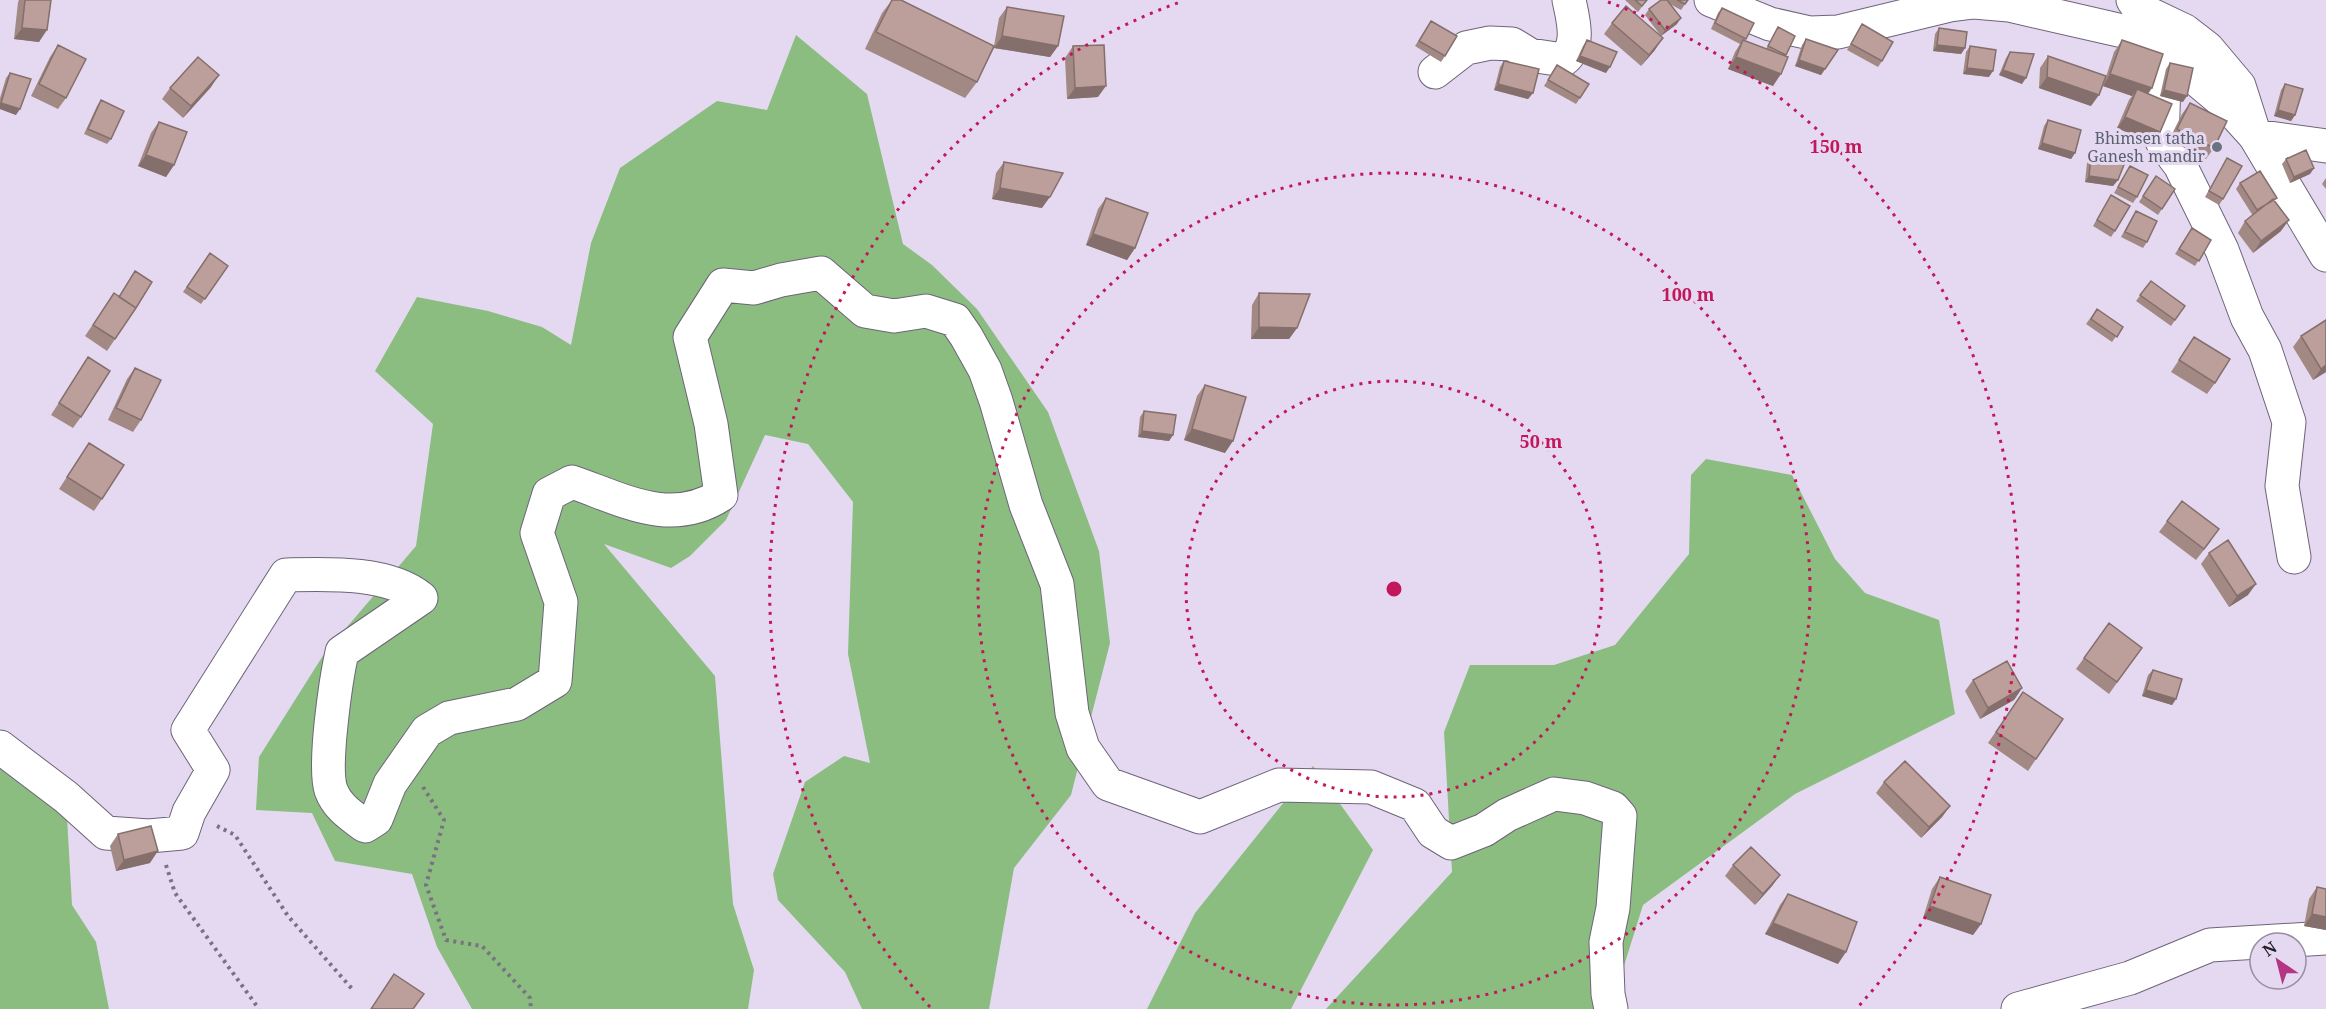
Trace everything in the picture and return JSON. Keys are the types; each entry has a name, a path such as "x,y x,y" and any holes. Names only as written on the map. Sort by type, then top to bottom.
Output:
{"street":[{"path":"1434,72 1466,48 1490,43 1512,44 1530,55 1563,60 1574,38 1575,23 1569,0"},
{"path":"1711,0 1770,24 1810,33 1838,32 1950,5 1974,2 2009,5 2127,32 2165,53 2226,104 2255,136 2326,255"},
{"path":"2133,0 2139,9 2185,31 2207,48 2239,86 2255,136"},
{"path":"2165,53 2162,141 2180,165 2222,250 2247,317 2265,350 2289,422 2282,486 2294,557"},
{"path":"2255,136 2326,146"},
{"path":"0,747 66,797 106,833 157,835 182,833 189,812 213,770 188,730 286,575 328,574 374,579 408,588 421,598 342,652 328,769 331,790 341,808 365,826 376,819 390,784 427,731 448,717 517,704 555,681 561,602 537,533 549,494 572,482 658,511 687,508 712,501 722,495 711,424 690,337 723,285 754,288 781,280 821,273 865,311 894,316 926,311 954,320 966,336 985,370 1022,495 1057,584 1072,713 1083,748 1108,784 1200,817 1279,785 1371,788 1415,805 1433,832 1451,843 1484,830 1507,815 1554,795 1585,798 1613,808 1620,816 1613,908 1606,942 1608,994 1611,1009"},
{"path":"2018,1009 2130,978 2210,945 2326,938"}],"path":[{"path":"406,761 444,820 426,885 446,940 482,946 530,998 531,1009"},
{"path":"189,812 235,835 288,916 352,990"},
{"path":"157,835 175,893 259,1009"}],"green space":[{"path":"796,35 867,94 903,244 932,265 977,309 1048,412 1099,551 1110,643 1071,795 1014,868 989,1009 862,1009 845,972 778,900 773,874 805,782 844,756 870,763 848,654 853,502 808,444 765,435 726,520 690,556 671,568 604,544 715,676 733,904 754,970 748,1009 472,1009 437,947 412,874 335,861 312,813 256,810 259,757 324,654 416,546 433,424 375,371 417,297 488,311 542,327 571,345 591,243 620,168 717,101 767,110"},
{"path":"1706,459 1792,475 1835,559 1865,593 1939,620 1955,714 1795,794 1643,905 1623,969 1596,1009 1326,1009 1452,872 1444,732 1470,665 1554,665 1615,645 1689,554 1691,475"},
{"path":"0,754 67,817 72,905 96,942 109,1009 0,1009"},
{"path":"1313,766 1373,850 1291,1009 1147,1009 1195,913"}],"building":[{"path":"25,0 51,0 47,30 22,28"},
{"path":"892,0 901,0 994,46 977,82 876,32"},
{"path":"1635,0 1647,0 1642,6"},
{"path":"1661,0 1667,0 1681,18 1665,30 1649,9"},
{"path":"1626,6 1663,38 1649,55 1612,23"},
{"path":"1007,7 1064,16 1058,46 1002,36"},
{"path":"1722,8 1754,23 1746,39 1715,23"},
{"path":"1431,21 1457,36 1445,56 1419,41"},
{"path":"1862,24 1893,42 1882,61 1851,44"},
{"path":"1778,27 1795,36 1786,55 1768,46"},
{"path":"1939,28 1967,32 1965,48 1937,45"},
{"path":"1806,39 1838,50 1825,69 1799,60"},
{"path":"1587,40 1617,52 1610,67 1580,56"},
{"path":"1743,40 1788,57 1781,74 1736,57"},
{"path":"2122,40 2163,54 2152,88 2110,74"},
{"path":"58,45 86,59 66,98 39,84"},
{"path":"1104,45 1106,86 1075,88 1073,46"},
{"path":"1970,46 1996,50 1993,71 1967,68"},
{"path":"2010,52 2034,54 2026,78 2003,70"},
{"path":"2048,56 2106,76 2099,95 2047,77"},
{"path":"198,57 219,75 191,106 170,88"},
{"path":"1504,61 1539,69 1533,93 1498,84"},
{"path":"2170,63 2193,68 2187,96 2164,90"},
{"path":"1557,65 1589,84 1580,98 1548,80"},
{"path":"10,73 31,79 20,109 1,103"},
{"path":"2285,84 2303,89 2295,115 2278,110"},
{"path":"2137,89 2172,104 2160,132 2125,117"},
{"path":"101,100 124,111 111,139 88,129"},
{"path":"2190,103 2227,121 2214,148 2177,129"},
{"path":"2048,120 2081,130 2075,153 2042,143"},
{"path":"159,122 187,132 174,165 146,155"},
{"path":"2306,150 2314,168 2294,177 2286,159"},
{"path":"2091,157 2125,162 2118,180 2089,176"},
{"path":"2227,158 2242,166 2223,199 2209,191"},
{"path":"1004,162 1063,173 1050,197 1000,188"},
{"path":"2130,166 2148,175 2137,197 2118,187"},
{"path":"2260,171 2277,198 2257,210 2240,183"},
{"path":"2156,176 2175,189 2162,209 2143,196"},
{"path":"2111,195 2130,206 2115,231 2097,220"},
{"path":"1106,198 1148,213 1135,248 1093,234"},
{"path":"2273,199 2289,220 2261,241 2245,221"},
{"path":"2136,211 2157,221 2147,242 2125,232"},
{"path":"2192,228 2211,240 2199,261 2179,249"},
{"path":"210,253 228,266 205,299 187,287"},
{"path":"135,271 152,282 136,308 119,297"},
{"path":"2151,281 2185,306 2175,320 2140,295"},
{"path":"114,293 136,308 115,339 93,325"},
{"path":"1259,293 1310,294 1297,328 1259,327"},
{"path":"2097,309 2123,327 2117,337 2091,319"},
{"path":"2326,320 2326,365 2321,369 2301,336"},
{"path":"2194,337 2230,359 2215,383 2179,360"},
{"path":"88,357 110,371 81,417 59,403"},
{"path":"135,368 161,380 141,420 116,408"},
{"path":"1205,385 1246,397 1233,441 1192,429"},
{"path":"1144,411 1176,415 1173,435 1142,431"},
{"path":"89,443 124,465 102,499 67,477"},
{"path":"2182,501 2219,529 2204,549 2167,521"},
{"path":"2228,540 2256,584 2237,596 2209,553"},
{"path":"2109,623 2142,648 2117,682 2084,658"},
{"path":"2007,661 2022,688 1988,708 1973,680"},
{"path":"2153,670 2182,679 2176,699 2146,690"},
{"path":"2023,692 2063,719 2036,759 1996,732"},
{"path":"1905,761 1950,806 1929,827 1884,782"},
{"path":"151,826 158,851 124,860 118,834"},
{"path":"1751,847 1780,875 1763,894 1733,865"},
{"path":"1940,877 1991,895 1981,924 1930,906"},
{"path":"2317,887 2326,889 2326,917 2312,914"},
{"path":"1788,894 1857,922 1846,952 1773,923"},
{"path":"394,974 424,994 413,1009 371,1009"}],"place":[{"name":"Bhimsen tatha Ganesh mandir","path":"2217,147"}]}
